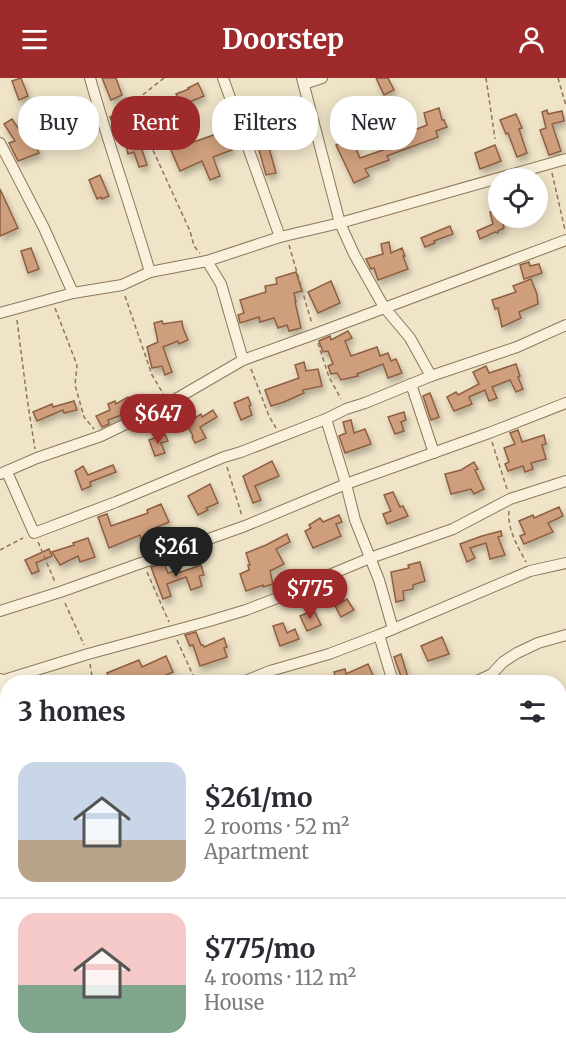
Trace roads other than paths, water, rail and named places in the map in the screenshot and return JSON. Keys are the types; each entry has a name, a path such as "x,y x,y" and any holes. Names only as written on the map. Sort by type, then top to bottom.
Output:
{"street":[{"path":"90,78 150,272"},
{"path":"223,78 280,237"},
{"path":"322,78 303,81 340,223 354,254 384,308 410,338 431,376"},
{"path":"0,143 44,228 73,293"},
{"path":"0,314 73,293 122,285 150,272 207,261 280,237 340,223 566,159"},
{"path":"566,240 243,360 169,403 100,436 37,458 4,473 34,533 431,376 517,347 566,325"},
{"path":"207,261 221,284 243,360"},
{"path":"411,384 434,453"},
{"path":"0,611 245,526 346,484 566,403"},
{"path":"326,419 355,520 387,603 393,629"},
{"path":"17,675 246,610 370,558 453,529 510,499 566,481"},
{"path":"260,675 379,636 530,571 566,563"},
{"path":"496,675 503,662 517,653 538,643 566,635"},
{"path":"379,636 391,675"}]}
